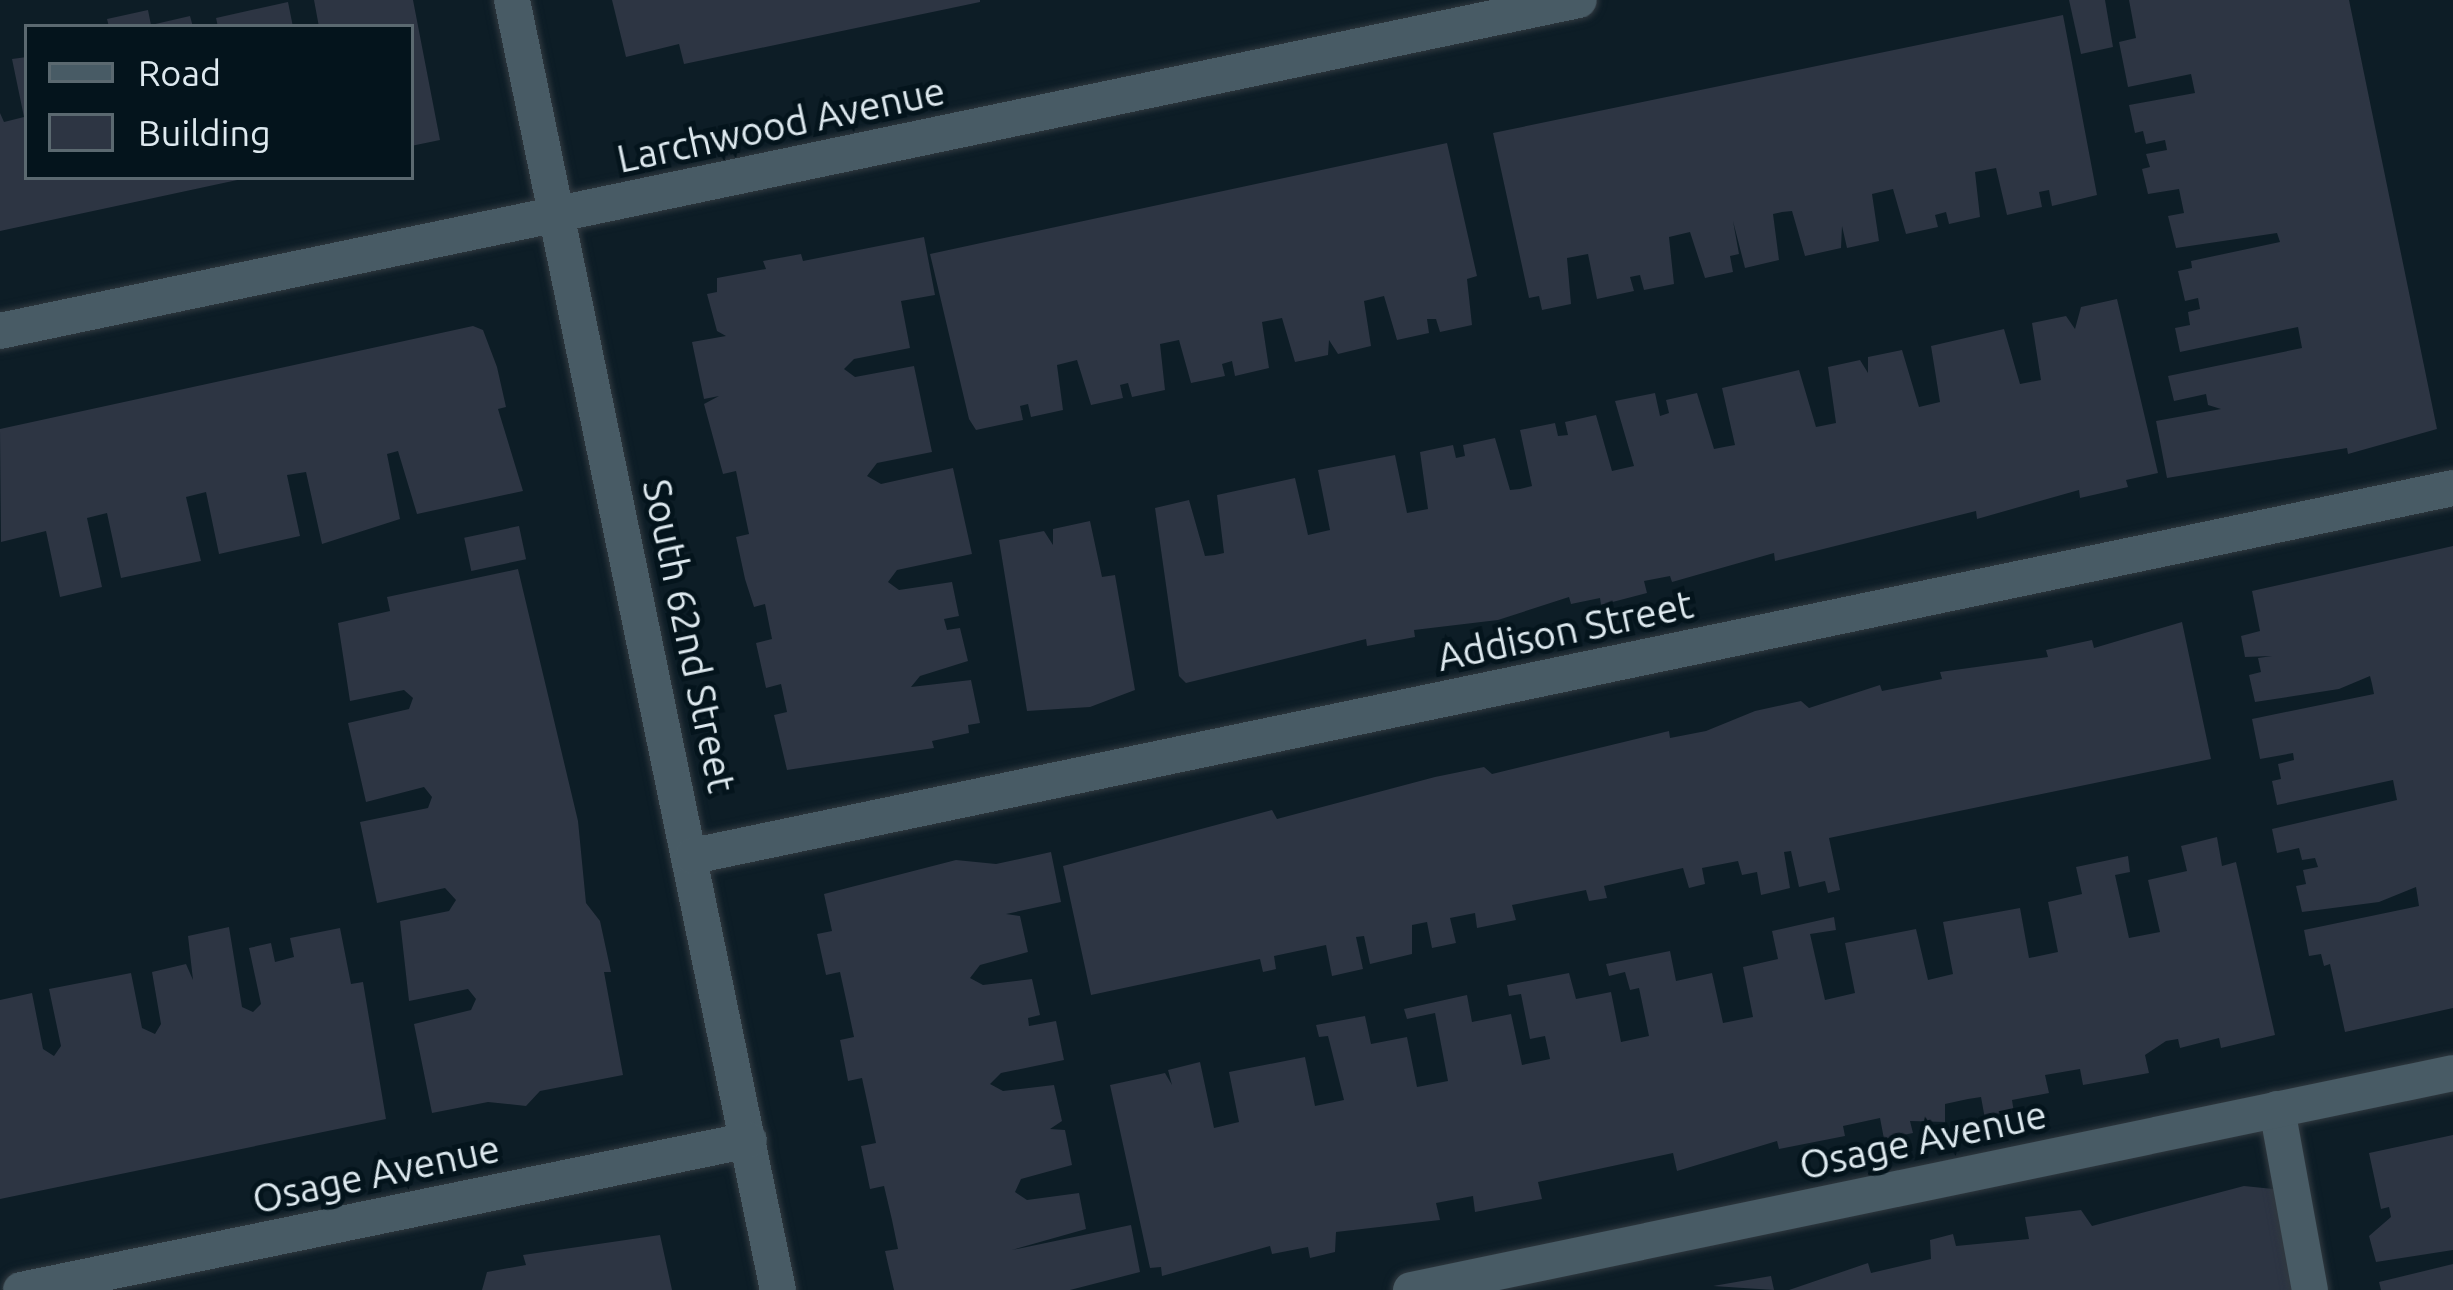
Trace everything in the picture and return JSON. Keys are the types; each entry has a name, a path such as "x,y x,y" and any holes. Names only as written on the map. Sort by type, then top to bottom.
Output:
{"street":[{"name":"South 62nd Street","path":"512,0 693,856 778,1290"},
{"name":"Larchwood Avenue","path":"0,332 1579,0"},
{"name":"Addison Street","path":"693,856 2453,488"},
{"name":"Osage Avenue","path":"1411,1290 2453,1073"},
{"path":"2277,1109 2310,1290"},
{"name":"Osage Avenue","path":"21,1290 748,1141"}],"building":[{"path":"314,0 413,0 440,140 414,145 414,24 318,24"},
{"path":"612,0 980,2 684,64 679,44 626,57"},
{"path":"2069,0 2105,0 2113,47 2081,54"},
{"path":"2129,0 2349,0 2437,429 2348,454 2347,448 2167,478 2156,421 2221,409 2208,405 2206,394 2174,401 2168,376 2302,348 2298,327 2180,352 2175,328 2190,325 2188,312 2200,309 2198,298 2185,301 2178,271 2192,268 2191,261 2280,242 2277,233 2176,248 2168,216 2184,213 2179,189 2148,194 2142,169 2150,167 2146,154 2167,150 2165,140 2146,144 2143,131 2135,133 2129,105 2195,93 2191,74 2128,87 2119,42 2136,38"},
{"path":"288,2 292,24 217,24 216,18"},
{"path":"148,10 151,24 108,24 107,19"},
{"path":"2063,15 2097,195 2052,206 2049,190 2039,192 2042,207 2007,215 1996,168 1975,172 1980,217 1949,224 1946,212 1935,215 1938,227 1906,234 1893,189 1872,194 1879,241 1847,248 1842,226 1841,248 1805,256 1792,211 1782,212 1773,214 1779,260 1745,268 1733,221 1739,254 1730,256 1733,272 1705,278 1690,232 1669,237 1674,284 1644,290 1640,275 1630,277 1634,291 1597,299 1588,254 1567,258 1571,304 1542,310 1539,296 1529,298 1493,133"},
{"path":"190,16 192,24 155,24"},
{"path":"24,57 24,117 12,59"},
{"path":"0,113 4,122 24,117 24,180 237,180 0,231"},
{"path":"1447,143 1477,276 1467,279 1472,325 1440,332 1436,319 1427,319 1429,333 1397,340 1384,296 1364,301 1371,346 1338,354 1329,340 1328,355 1295,362 1282,318 1262,322 1269,368 1235,376 1232,361 1222,364 1225,376 1191,383 1179,340 1160,344 1165,390 1132,397 1128,383 1120,385 1123,398 1091,405 1077,360 1057,365 1063,410 1031,417 1028,404 1020,406 1023,420 976,430 969,419 930,254"},
{"path":"924,237 935,295 901,301 910,348 854,359 844,369 855,377 914,366 932,452 877,463 867,476 881,484 953,468 972,554 897,570 888,582 899,590 952,582 959,616 944,619 947,630 960,628 968,661 920,676 911,687 971,680 980,723 968,725 969,733 932,741 934,748 787,770 774,715 787,712 781,684 766,688 756,643 772,639 765,604 754,607 736,537 749,534 736,471 723,474 704,404 719,396 704,399 692,342 726,336 717,331 707,294 717,292 717,278 766,269 763,261 801,254 803,261"},
{"path":"2117,299 2158,473 2126,480 2128,487 2080,498 2079,490 1977,519 1976,511 1775,561 1774,553 1672,582 1670,576 1644,581 1647,593 1601,605 1600,598 1571,604 1569,597 1498,620 1414,630 1415,637 1367,646 1366,639 1186,683 1179,676 1155,508 1189,500 1205,556 1215,555 1224,553 1217,495 1295,478 1308,535 1330,530 1318,470 1395,455 1407,513 1428,509 1420,452 1453,445 1456,458 1465,456 1463,445 1495,438 1510,490 1520,489 1532,486 1520,430 1555,423 1558,436 1568,435 1565,422 1596,415 1612,471 1634,466 1615,401 1655,393 1660,416 1669,413 1666,400 1697,393 1714,449 1735,445 1722,388 1799,370 1816,427 1836,423 1828,367 1860,360 1868,373 1868,357 1902,350 1919,407 1940,402 1931,346 2004,329 2020,384 2041,380 2032,323 2066,316 2075,329 2081,307"},
{"path":"473,326 483,330 497,367 506,407 498,409 523,491 417,514 398,451 387,454 400,519 322,544 306,472 287,475 300,536 219,554 206,492 186,497 201,561 121,578 107,513 87,518 102,587 60,597 46,531 1,542 0,429"},
{"path":"1090,521 1102,577 1115,575 1135,690 1090,707 1027,711 999,540 1044,531 1053,545 1053,529"},
{"path":"519,526 526,559 471,571 464,538"},
{"path":"2453,546 2453,1008 2345,1032 2330,964 2324,966 2321,954 2309,956 2304,930 2419,906 2416,887 2379,902 2302,912 2296,886 2306,884 2303,870 2318,867 2315,858 2302,860 2299,848 2277,853 2272,829 2397,800 2393,780 2277,805 2272,781 2281,779 2278,764 2294,760 2293,753 2260,759 2252,719 2374,694 2370,676 2339,689 2255,702 2249,675 2261,672 2258,658 2272,656 2245,657 2241,636 2260,631 2252,591"},
{"path":"518,569 578,821 586,903 600,921 611,972 604,972 623,1075 540,1091 526,1106 488,1102 432,1113 414,1024 471,1010 476,999 468,989 409,1001 400,921 449,911 456,900 445,888 377,903 360,822 428,808 432,797 424,787 366,802 348,723 409,709 413,698 404,690 350,701 338,623 390,611 387,597"},
{"path":"2182,622 2211,759 1829,838 1840,890 1828,893 1825,881 1799,887 1791,851 1784,852 1790,888 1761,895 1757,872 1742,875 1738,861 1702,868 1705,884 1689,888 1683,868 1604,886 1607,898 1589,901 1586,890 1512,905 1516,920 1477,928 1475,913 1450,918 1456,943 1432,948 1427,922 1412,925 1412,954 1370,964 1364,936 1356,937 1363,969 1332,976 1326,945 1274,956 1276,969 1263,972 1260,959 1091,995 1063,866 1272,810 1277,819 1435,777 1484,767 1492,774 1669,731 1670,738 1706,731 1755,711 1801,701 1809,708 1880,685 1882,691 1942,679 1940,672 2048,657 2046,650 2092,640 2094,648"},
{"path":"2217,837 2222,866 2236,862 2275,1035 2221,1048 2219,1038 2180,1048 2178,1039 2166,1041 2145,1055 2149,1073 2083,1085 2080,1069 2045,1075 2049,1093 2012,1100 2014,1113 1985,1119 1981,1097 1968,1099 1945,1104 1945,1122 1910,1121 1913,1133 1884,1139 1880,1118 1843,1126 1845,1136 1779,1149 1777,1141 1677,1171 1673,1153 1538,1182 1542,1199 1475,1212 1473,1196 1436,1203 1440,1220 1336,1232 1335,1252 1310,1258 1308,1247 1272,1254 1270,1246 1162,1276 1161,1267 1150,1268 1110,1085 1165,1073 1172,1085 1168,1070 1200,1062 1214,1128 1239,1122 1229,1072 1305,1057 1315,1106 1344,1100 1328,1036 1319,1037 1316,1025 1365,1016 1371,1044 1407,1037 1417,1087 1448,1081 1435,1013 1407,1019 1404,1009 1467,995 1472,1022 1511,1014 1522,1065 1550,1059 1545,1036 1530,1039 1521,994 1509,996 1507,985 1569,973 1576,999 1611,992 1621,1042 1649,1036 1639,988 1630,990 1625,972 1609,976 1606,964 1670,951 1676,981 1712,973 1723,1023 1753,1017 1743,967 1778,959 1772,931 1834,917 1836,930 1810,934 1825,1000 1855,993 1845,943 1916,929 1928,980 1953,974 1943,922 2020,908 2029,958 2058,952 2048,902 2082,894 2076,867 2128,856 2130,872 2115,875 2129,938 2160,932 2148,880 2187,871 2181,846"},
{"path":"1051,852 1061,902 1006,914 1020,916 1028,952 980,965 970,978 983,985 1032,979 1040,1015 1028,1018 1029,1026 1056,1021 1064,1060 1001,1073 990,1084 1003,1091 1054,1085 1062,1121 1050,1129 1065,1130 1072,1165 1021,1179 1015,1192 1027,1200 1079,1193 1086,1229 1012,1250 1131,1225 1140,1272 1070,1290 894,1290 885,1251 898,1249 892,1220 884,1186 870,1189 861,1146 876,1143 869,1110 862,1078 848,1081 840,1040 854,1037 847,1004 840,972 826,975 817,934 832,931 824,894 956,860 996,864"},
{"path":"229,927 242,1007 253,1012 261,1004 249,948 271,943 275,962 294,957 290,938 340,928 351,984 363,982 386,1119 0,1199 0,1000 32,993 43,1049 54,1056 61,1046 49,989 131,973 142,1028 155,1034 161,1024 152,972 186,964 193,980 188,936"},
{"path":"2453,1135 2453,1250 2376,1262 2369,1236 2391,1217 2389,1207 2381,1209 2369,1153"},
{"path":"2244,1186 2283,1190 2305,1290 1789,1290 1868,1263 1871,1273 1931,1259 1930,1240 1953,1234 1956,1246 2029,1239 2025,1217 2081,1210 2092,1226"},
{"path":"660,1235 672,1290 482,1290 487,1272 526,1265 523,1255"},
{"path":"2453,1264 2453,1290 2381,1290 2379,1282"},
{"path":"1771,1276 1774,1290 1713,1286"}]}
